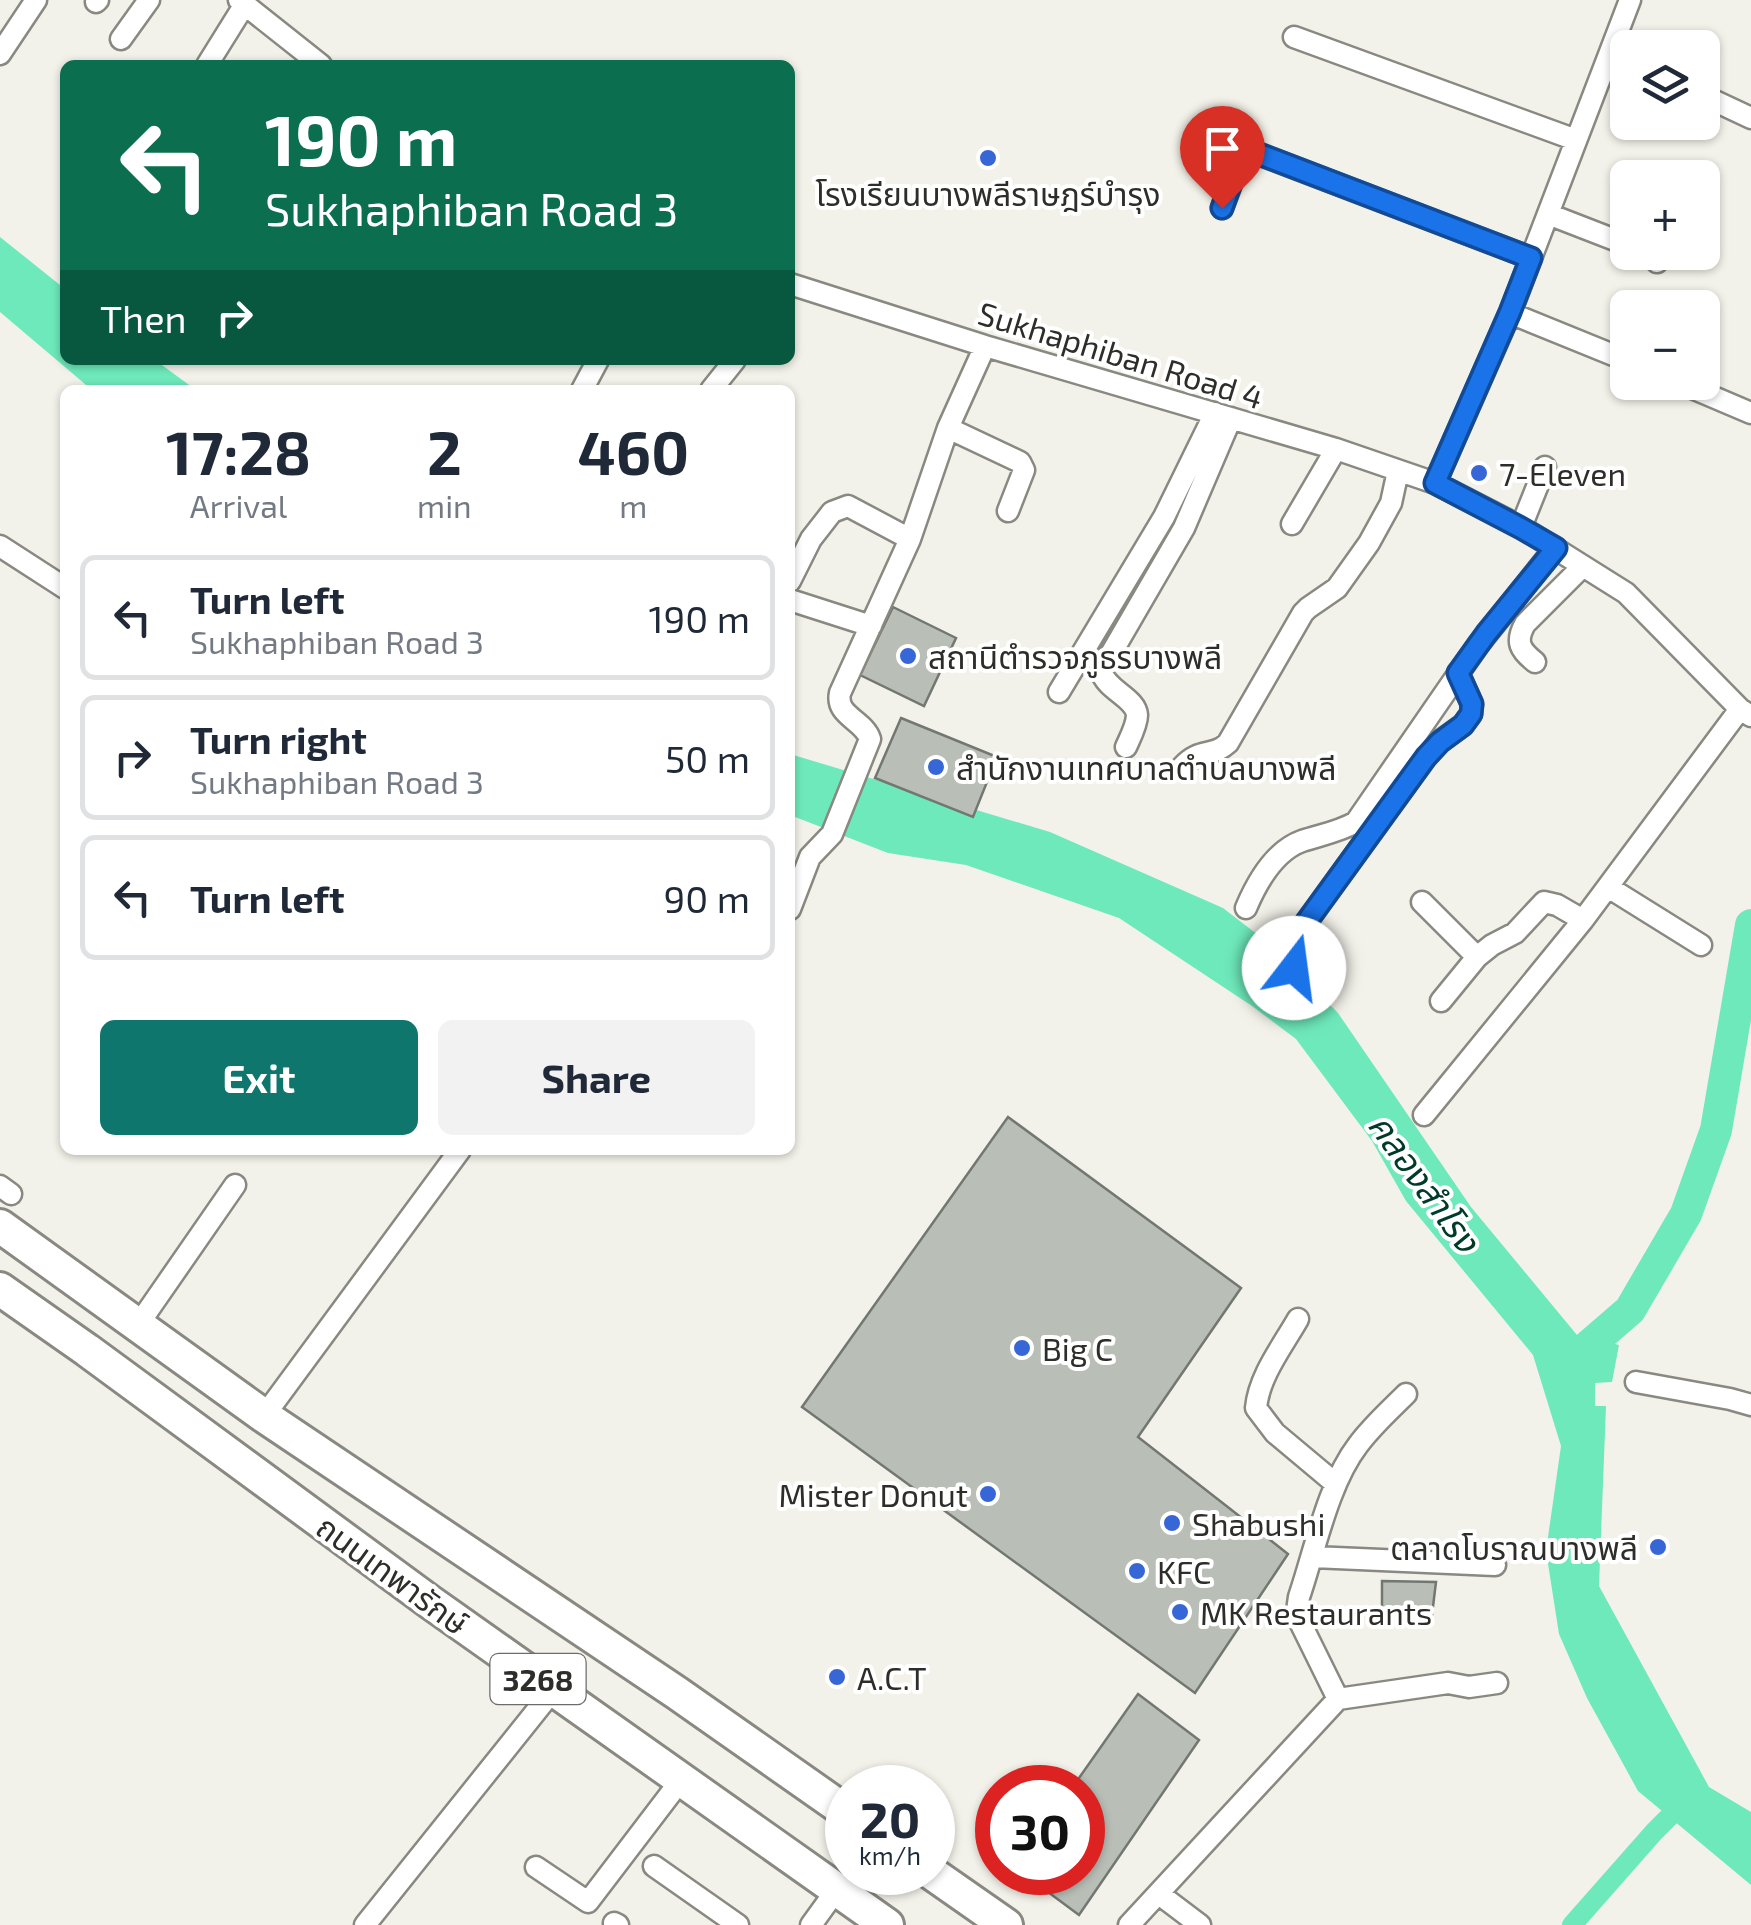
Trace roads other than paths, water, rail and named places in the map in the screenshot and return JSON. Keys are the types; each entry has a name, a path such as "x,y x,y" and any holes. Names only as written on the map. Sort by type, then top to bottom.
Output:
{"main road":[{"name":"ถนนเทพารักษ์","path":"0,1226 264,1416 825,1796"},
{"name":"ถนนเทพารักษ์","path":"0,1289 260,1480 825,1881"},
{"path":"260,1480 264,1416"},
{"path":"334,1532 330,1518 335,1498 347,1486 368,1486"},
{"path":"955,1889 1006,1925"},
{"name":"ถนนเทพารักษ์","path":"845,1895 886,1925"}],"street":[{"path":"0,54 36,0"},
{"path":"122,38 149,0"},
{"path":"1624,30 1630,0"},
{"path":"210,60 242,2 315,60"},
{"path":"1294,38 1576,140"},
{"path":"1435,483 1510,312 1576,140 1610,74"},
{"path":"1720,104 1751,118"},
{"path":"1222,208 1240,158 1254,152 1531,258"},
{"path":"1548,214 1610,238"},
{"name":"Sukhaphiban Road 4","path":"795,286 1435,483 1556,548 1626,593 1746,712"},
{"path":"1510,312 1610,354"},
{"path":"795,896 810,857 832,834 870,739 867,730 843,712 838,702 910,539 948,428 985,346"},
{"path":"1720,400 1751,413"},
{"path":"1060,692 1223,416"},
{"path":"1126,747 1135,725 1136,708 1103,679 1101,670 1184,528 1223,416"},
{"path":"948,428 1020,462 1024,470 1008,512"},
{"path":"1292,524 1336,450"},
{"path":"1521,528 1545,468"},
{"path":"1182,768 1196,754 1217,751 1228,743 1303,614 1337,588 1369,543 1391,503 1398,470"},
{"path":"795,570 811,539 832,512 848,506 910,539"},
{"path":"1246,908 1278,855 1289,846 1344,830 1356,822 1486,634 1556,548"},
{"path":"4,556 60,585"},
{"path":"1534,662 1518,645 1520,633 1582,566"},
{"path":"795,602 871,626"},
{"path":"1299,978 1292,957 1297,935 1426,757 1471,714 1472,704 1458,673"},
{"path":"1424,1115 1746,712"},
{"path":"1608,887 1701,945"},
{"path":"1422,902 1477,957"},
{"path":"1440,1001 1477,957 1515,933 1544,902 1583,920"},
{"path":"264,1416 456,1155"},
{"path":"138,1324 235,1184"},
{"path":"1298,1320 1263,1380 1256,1408 1275,1433 1336,1484"},
{"path":"1636,1382 1751,1405"},
{"path":"1338,1699 1300,1620 1299,1597 1336,1484 1357,1445 1406,1394"},
{"path":"1313,1557 1494,1565"},
{"path":"1129,1925 1338,1699 1448,1683 1470,1687 1497,1683"},
{"path":"365,1925 554,1689"},
{"path":"536,1866 588,1902 681,1780"},
{"path":"654,1866 738,1925"},
{"path":"1158,1894 1200,1925"},
{"path":"812,1925 833,1895"}],"water":[{"path":"0,237 60,285 60,363 0,312"},
{"path":"63,365 162,365 189,385 86,385"},
{"name":"คลองสำโรง","path":"795,756 1050,832 1223,908 1275,948 1338,1013 1471,1207 1577,1335 1619,1345 1612,1382 1595,1383 1595,1406 1606,1406 1599,1586 1709,1787 1751,1812 1751,1885 1638,1791 1587,1698 1559,1634 1546,1551 1561,1446 1533,1355 1406,1201 1372,1141 1296,1039 1119,918 966,865 888,853 795,817"}],"waterway":[{"path":"1564,1367 1630,1310 1686,1214 1716,1130 1751,925"},
{"path":"1572,1925 1683,1803"}],"place":[{"name":"โรงเรียนบางพลีราษฎร์บำรุง","path":"988,158"},
{"name":"7-Eleven","path":"1479,473"},
{"name":"สถานีตำรวจภูธรบางพลี","path":"908,656"},
{"name":"สำนักงานเทศบาลตำบลบางพลี","path":"936,767"},
{"name":"Big C","path":"1022,1348"},
{"name":"Mister Donut","path":"988,1494"},
{"name":"Shabushi","path":"1172,1523"},
{"name":"ตลาดโบราณบางพลี","path":"1658,1547"},
{"name":"KFC","path":"1137,1571"},
{"name":"MK Restaurants","path":"1180,1612"},
{"name":"A.C.T","path":"837,1677"}]}
